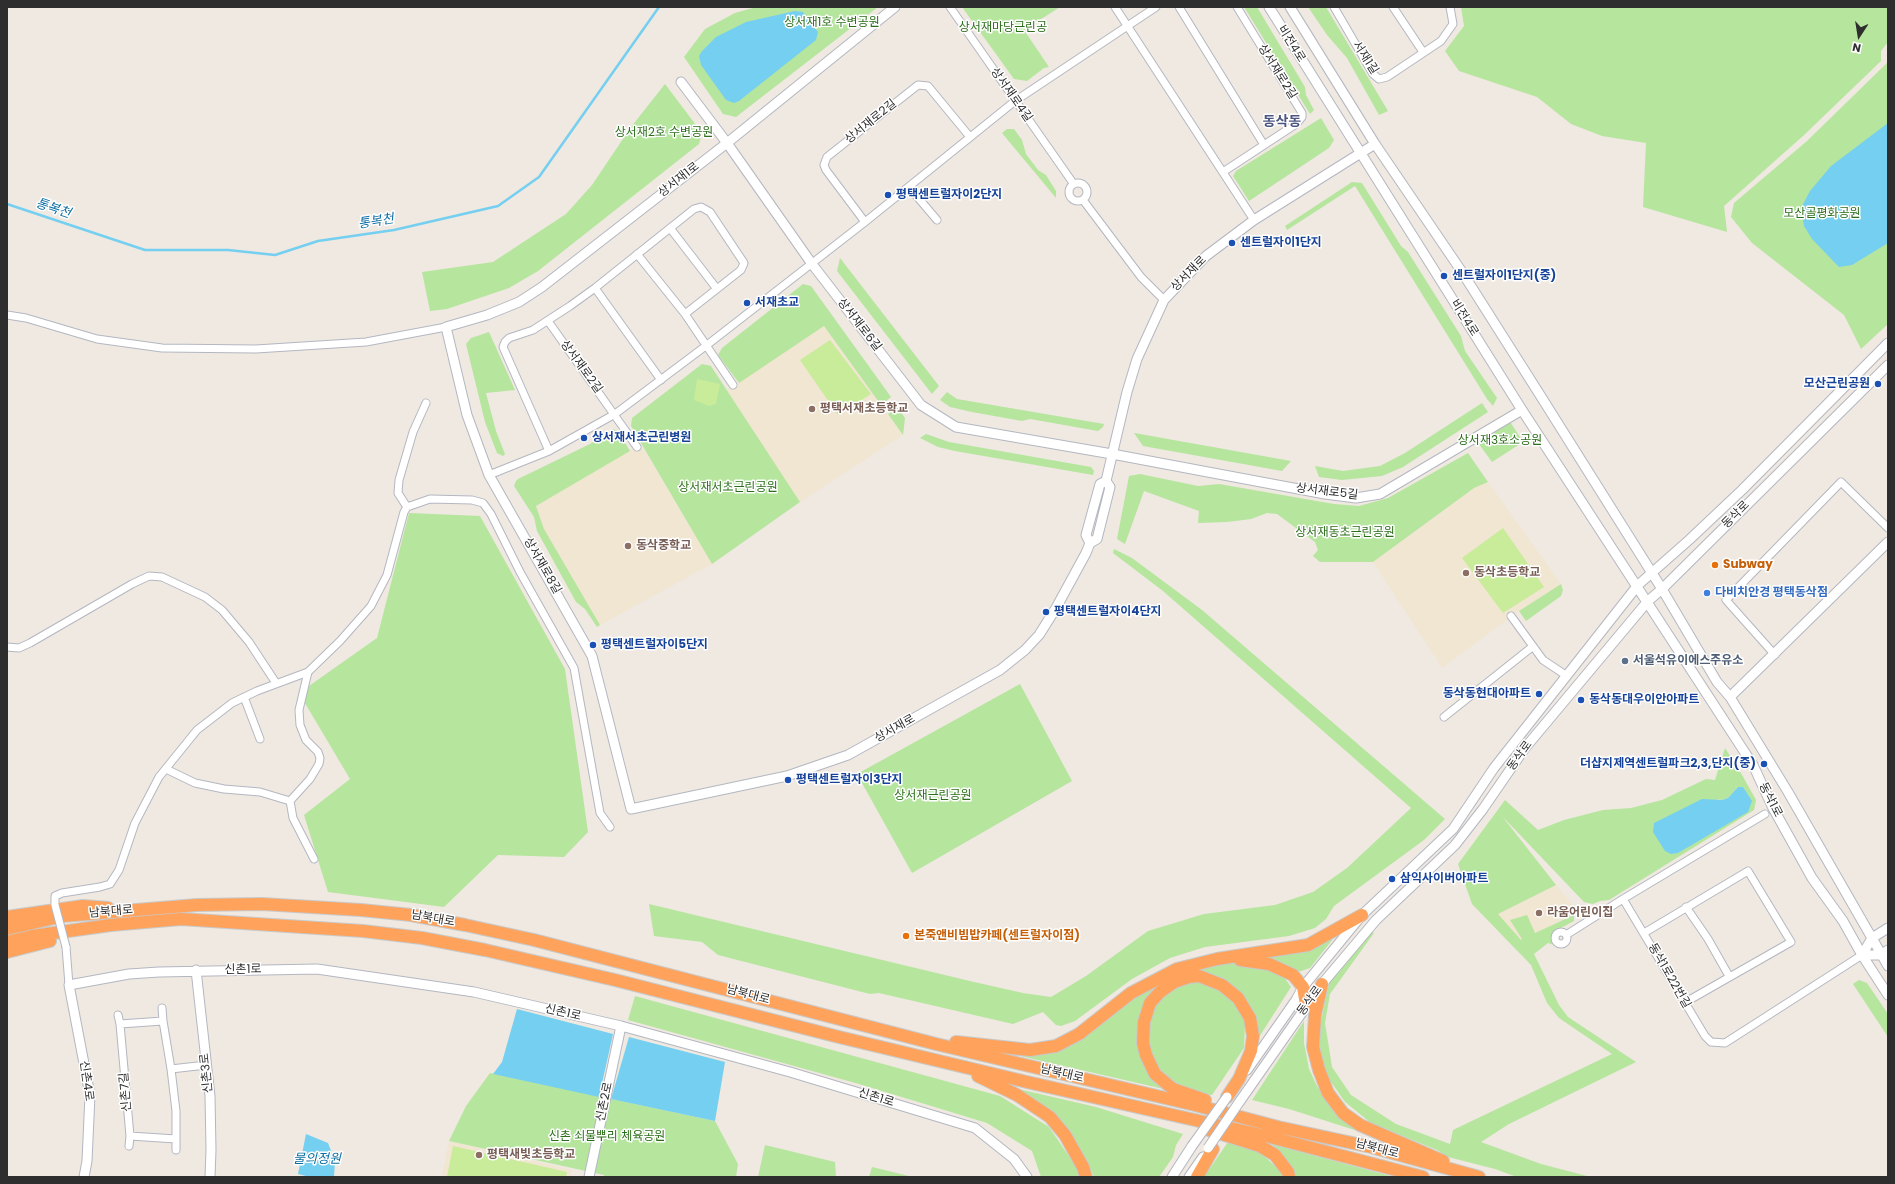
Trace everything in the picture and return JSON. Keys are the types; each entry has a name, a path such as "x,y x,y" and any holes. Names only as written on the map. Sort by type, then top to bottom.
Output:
{"highway":[{"name":"남북대로","path":"7,929 64,916 197,905 262,904 361,910 411,915 541,942 936,1044 1195,1105 1278,1127 1317,1134 1479,1177"},
{"path":"7,918 83,906 129,911"},
{"path":"936,1044 955,1042 1030,1050 1056,1046 1079,1034 1131,993 1177,969 1216,959 1308,945 1362,916"},
{"name":"남북대로","path":"7,942 32,936 181,919 363,931 422,938 486,950 600,976 939,1060 1270,1137 1423,1177"},
{"path":"7,952 38,943 132,928 145,922"},
{"path":"1216,959 1249,960 1269,964 1293,975 1304,987 1306,1005"},
{"path":"1227,1097 1240,1079 1251,1051 1253,1036 1250,1018 1238,998 1222,985 1199,976 1189,977 1174,982 1160,992 1150,1003 1144,1022 1143,1043 1146,1055 1155,1074 1173,1088 1194,1097 1317,1134"},
{"path":"1322,984 1315,1015 1313,1046 1319,1070 1328,1093 1342,1113 1360,1125 1388,1139 1479,1177"},
{"path":"939,1060 988,1080 1017,1095 1050,1117 1065,1135 1083,1167 1086,1177"},
{"path":"1147,1109 1260,1146 1275,1155 1289,1177"},
{"path":"1197,1177 1211,1149"}],"street":[{"name":"상서재1로","path":"446,326 486,315 519,302 542,287 727,143 896,7"},
{"name":"상서재로4길","path":"950,7 1073,183"},
{"path":"1115,7 1254,220"},
{"path":"489,475 549,451 615,414 866,222 1015,100 1156,7"},
{"path":"1179,7 1264,145"},
{"name":"상서재로2길","path":"1223,172 1300,121 1302,113 1237,7"},
{"name":"비전4로","path":"1269,7 1522,410 1638,585"},
{"name":"비전4로","path":"1290,7 1375,144 1462,272 1652,573"},
{"name":"서재1길","path":"1334,7 1373,74 1379,79 1387,77 1423,52"},
{"path":"1393,7 1423,52 1441,41 1453,24 1450,7"},
{"name":"상서재로6길","path":"681,82 727,143 812,264 921,405 956,427 1112,454"},
{"name":"상서재로2길","path":"866,222 826,170 824,165 827,157 918,85 928,86 970,137"},
{"name":"상서재로","path":"631,808 787,776 826,764 848,755 1000,670 1025,650 1039,635 1056,608 1090,543 1097,539 1110,487 1106,482 1127,392 1137,359 1164,300 1206,256 1254,220 1375,144"},
{"path":"1080,182 1086,188 1087,194 1083,200 1077,201 1070,196 1069,188 1073,183 1080,182"},
{"path":"909,187 937,220"},
{"path":"1083,200 1141,277 1164,300"},
{"path":"549,451 503,347 505,342 509,338 533,330 548,321 595,288 694,209 701,207 710,212 744,263 742,270 685,314"},
{"path":"670,228 717,289"},
{"path":"637,254 685,314 733,385"},
{"path":"595,288 660,380"},
{"path":"7,315 26,318 97,339 162,348 256,349 366,342 446,326"},
{"name":"상서재로2길","path":"548,321 637,447"},
{"name":"상서재로8길","path":"446,326 467,415 489,475 592,656 631,808"},
{"name":"동삭로","path":"1172,1177 1192,1146 1304,987 1362,916 1453,829 1494,768 1638,585 1742,490 1888,343"},
{"name":"동삭로","path":"1189,1177 1211,1149 1240,1101 1322,984 1376,920 1455,845 1483,809 1525,748 1648,601 1662,589 1888,365"},
{"path":"407,507 398,493 399,480 413,432 426,403"},
{"name":"상서재로5길","path":"1112,454 1325,494 1356,498 1380,494 1522,410"},
{"path":"1775,655 1726,600 1841,482 1888,528"},
{"path":"69,985 66,947 55,904 55,896 62,893 110,884 119,870 135,823 159,777 197,730 232,703 276,683 308,672 340,641 371,606 387,575 402,518 407,507 430,499 472,500 483,503 491,514 520,572 574,668 600,812 610,827"},
{"path":"1730,697 1775,655 1888,542"},
{"name":"동삭1로","path":"1652,573 1717,682 1730,697 1788,792 1872,938 1884,952 1888,966"},
{"path":"7,647 19,648 30,643 132,584 149,576 162,577 206,597 216,606 233,622 249,642 276,683"},
{"name":"동삭1로","path":"1638,585 1754,766 1773,808 1812,878 1843,921 1862,955 1888,995"},
{"path":"1511,616 1532,647 1543,660 1567,676"},
{"path":"1444,717 1532,647"},
{"path":"290,801 310,779 319,764 320,758 318,752 306,740 300,725 299,710 308,672"},
{"path":"244,697 260,739"},
{"path":"166,769 195,783 224,789 260,792 290,801"},
{"path":"290,801 293,818 314,859"},
{"path":"1566,934 1765,814"},
{"path":"1644,933 1748,871 1791,942 1729,976 1684,1004"},
{"name":"동삭1로22번길","path":"1623,899 1684,1004 1705,1036 1711,1042 1725,1043 1862,955"},
{"path":"1686,907 1708,939 1729,976"},
{"path":"1862,955 1872,938 1888,928"},
{"path":"1862,955 1884,952"},
{"name":"신촌1로","path":"69,985 129,974 196,970 318,969 474,992 620,1026 790,1072 975,1128 1014,1158 1027,1177"},
{"name":"신촌3로","path":"196,970 210,1112 210,1177"},
{"name":"신촌4로","path":"69,985 90,1095 87,1161 84,1177"},
{"path":"162,1008 176,1111 176,1150"},
{"name":"신촌7길","path":"118,1015 130,1136 129,1146"},
{"path":"120,1024 163,1020"},
{"name":"신촌2로","path":"588,1177 620,1026"},
{"path":"170,1069 206,1065"},
{"path":"130,1136 176,1139"}],"shaded area":[{"name":"평택서재초등학교","path":"824,326 903,435 800,502 727,390"},
{"name":"동삭중학교","path":"641,444 712,564 600,625 544,529 536,506"},
{"name":"동삭초등학교","path":"1488,482 1561,584 1519,611 1442,668 1373,562 1474,488"},
{"name":"라움어린이집","path":"1556,885 1579,912 1520,940 1498,914"},
{"name":"평택새빛초등학교","path":"449,1141 572,1170 571,1177 442,1177"}],"green space":[{"name":"상서재1호 수변공원","path":"756,7 878,7 736,117 723,114 684,57 705,29 735,13"},
{"name":"상서재마당근린공","path":"962,7 1060,7 1024,30 1049,67 1044,68 1027,81 1014,79"},
{"path":"1244,7 1257,7 1305,87 1306,95 1314,110 1310,114"},
{"path":"1308,7 1326,7 1388,111 1379,115 1347,58 1327,35"},
{"path":"1461,7 1888,7 1888,42 1881,51 1881,61 1803,136 1724,206 1727,232 1643,207 1646,143 1602,136 1571,124 1537,97 1459,71 1445,51 1464,26"},
{"name":"모산골평화공원","path":"1888,62 1888,324 1861,349 1844,315 1752,243 1731,217 1734,203 1807,141"},
{"name":"상서재2호 수변공원","path":"665,84 702,133 699,144 538,271 509,288 447,309 430,311 422,272 493,262 566,214 592,185 631,127"},
{"path":"1321,118 1334,140 1329,148 1249,201 1233,176 1236,171"},
{"path":"1007,129 1014,129 1022,140 1026,154 1038,170 1046,175 1056,191 1056,198 1002,133"},
{"path":"1352,182 1362,183 1401,246 1408,252 1461,336 1465,351 1497,398 1493,406 1487,399 1355,186 1287,230 1285,226"},
{"path":"840,258 939,386 932,394 837,271"},
{"path":"803,284 811,286 891,397 881,405 824,326 739,383 718,355 722,348"},
{"path":"489,332 515,390 486,393 496,431 505,454 503,456 497,453 485,422 466,344 471,338"},
{"path":"830,340 871,394 838,415 800,360"},
{"name":"상서재서초근린공원","path":"702,364 711,366 800,502 712,564 631,426 632,418"},
{"path":"697,379 720,384 716,404 709,406 694,400"},
{"path":"947,392 957,399 1104,424 1098,431 1030,419 1022,421 972,412 950,407 940,400"},
{"path":"1482,403 1488,412 1403,467 1382,476 1342,480 1319,477 1315,466 1343,471 1380,466 1405,453"},
{"path":"897,407 905,418 903,435 888,414"},
{"name":"상서재3호소공원","path":"1509,420 1523,442 1492,462 1476,440"},
{"path":"613,429 618,431 630,451 536,506 544,529 600,625 597,627 585,609 576,602 537,531 534,517 514,486 518,479 590,444"},
{"path":"1134,433 1291,461 1282,471 1143,446"},
{"path":"926,434 949,442 1091,467 1094,471 1093,475 955,451 938,447 920,438"},
{"name":"상서재동초근린공원","path":"1468,453 1488,482 1474,488 1373,562 1320,562 1313,556 1318,550 1315,542 1277,514 1267,513 1251,519 1227,522 1198,523 1199,511 1144,491 1125,544 1117,539 1129,476 1140,474 1198,486 1219,484 1334,504 1359,506 1388,498"},
{"path":"409,513 480,516 565,669 588,832 564,857 498,855 444,907 328,892 304,815 350,779 299,693 377,638"},
{"path":"1503,528 1544,587 1503,613 1462,558"},
{"path":"1114,549 1132,558 1202,610 1445,819 1424,840 1334,906 1326,919 1315,928 1289,936 1205,947 1170,958 1132,979 1075,1021 1061,1026 1056,1025 1043,1012 1013,1024 879,993 870,994 718,955 702,942 654,936 649,904 974,982 1023,993 1051,997 1086,976 1148,931 1204,914 1275,905 1313,892 1347,868 1411,808 1163,591 1113,553"},
{"path":"1561,584 1563,590 1561,596 1526,621 1519,611"},
{"name":"상서재근린공원","path":"1020,684 1072,781 912,873 857,774"},
{"path":"1725,748 1756,800 1754,810 1609,900 1600,901 1593,904 1584,902 1502,816 1556,885 1498,914 1521,940 1522,939 1510,920 1527,915 1535,933 1574,915 1574,921 1555,931 1553,941 1557,946 1548,943 1534,954 1559,1005 1568,1017 1636,1062 1509,1124 1481,1142 1541,1164 1591,1177 1517,1177 1495,1169 1448,1157 1437,1150 1371,1123 1345,1102 1324,1072 1318,1035 1330,979 1370,931 1374,933 1330,994 1325,1023 1332,1067 1351,1095 1396,1124 1450,1144 1453,1130 1612,1054 1559,1018 1547,1003 1531,965 1472,904 1458,864 1505,800 1538,830 1564,820 1603,810 1631,808 1662,800 1706,779 1715,780","holes":["1738,787 1748,812 1716,799 1722,800 1728,798"]},
{"path":"1333,939 1310,968 1298,972 1283,964 1262,957 1316,946"},
{"path":"1240,962 1281,973 1291,987 1254,1045 1254,1025 1228,983 1217,977 1200,973 1147,998 1140,1051 1143,1064 1153,1078 1168,1090 1016,1055 1033,1055 1060,1049 1085,1037 1109,1015 1131,999 1157,985 1201,968"},
{"path":"1859,980 1867,983 1888,1014 1888,1037 1853,984"},
{"path":"1189,982 1203,982 1219,989 1233,998 1245,1023 1244,1048 1212,1095 1189,1092 1165,1076 1155,1064 1149,1048 1146,1029 1153,1007 1171,987"},
{"path":"635,996 1000,1096 1049,1127 1077,1168 1079,1177 1041,1177 1032,1151 987,1123 859,1084 628,1020"},
{"path":"1304,1021 1304,1043 1309,1069 1317,1086 1328,1101 1364,1133 1289,1109 1252,1100"},
{"name":"신촌 쇠물뿌리 체육공원","path":"490,1073 715,1121 738,1164 736,1177 604,1177 604,1175 449,1141 466,1106"},
{"path":"1014,1088 1096,1107 1183,1134 1176,1145 1173,1157 1159,1177 1094,1177 1087,1161 1073,1138"},
{"path":"1228,1142 1259,1151 1278,1169 1284,1177 1204,1177"},
{"path":"1271,1144 1394,1177 1296,1177 1279,1150"},
{"path":"765,1145 835,1162 836,1177 758,1177"},
{"name":"평택새빛초등학교","path":"453,1146 567,1172 566,1177 447,1177"},
{"path":"872,1167 913,1177 869,1177"}],"water":[{"path":"795,11 803,12 818,32 816,40 739,101 734,103 726,100 701,65 699,56 702,51 716,37 746,22"},
{"path":"1888,123 1888,243 1852,265 1839,267 1812,239 1804,226 1801,208 1810,191 1831,166"},
{"path":"1738,787 1743,787 1752,801 1748,812 1678,853 1671,854 1665,851 1653,832 1654,823 1702,799 1722,800 1728,798"},
{"path":"517,1009 613,1034 599,1097 493,1074 502,1062"},
{"path":"629,1037 725,1062 715,1121 611,1099"},
{"name":"물의정원","path":"306,1134 328,1143 335,1161 334,1177 310,1177 298,1174"}],"waterway":[{"name":"통복천","path":"7,204 145,250 228,250 275,255 318,241 394,230 498,206 539,177 659,7"}],"place":[{"name":"평택센트럴자이2단지","path":"888,195"},
{"name":"센트럴자이1단지","path":"1232,243"},
{"name":"센트럴자이1단지(중)","path":"1444,276"},
{"name":"서재초교","path":"747,303"},
{"name":"모산근린공원","path":"1878,384"},
{"name":"평택서재초등학교","path":"812,409"},
{"name":"상서재서초근린병원","path":"584,438"},
{"name":"동삭중학교","path":"628,546"},
{"name":"Subway","path":"1715,565"},
{"name":"동삭초등학교","path":"1466,573"},
{"name":"다비치안경 평택동삭점","path":"1707,593"},
{"name":"평택센트럴자이4단지","path":"1046,612"},
{"name":"평택센트럴자이5단지","path":"593,645"},
{"name":"서울석유이에스주유소","path":"1625,661"},
{"name":"동삭동현대아파트","path":"1539,694"},
{"name":"동삭동대우이안아파트","path":"1581,700"},
{"name":"더샵지제역센트럴파크2,3,단지(중)","path":"1764,764"},
{"name":"평택센트럴자이3단지","path":"788,780"},
{"name":"삼익사이버아파트","path":"1392,879"},
{"name":"라움어린이집","path":"1539,913"},
{"name":"본죽앤비빔밥카페(센트럴자이점)","path":"906,936"},
{"name":"평택새빛초등학교","path":"479,1155"}],"district":[{"name":"동삭동","path":"1282,122"}]}
